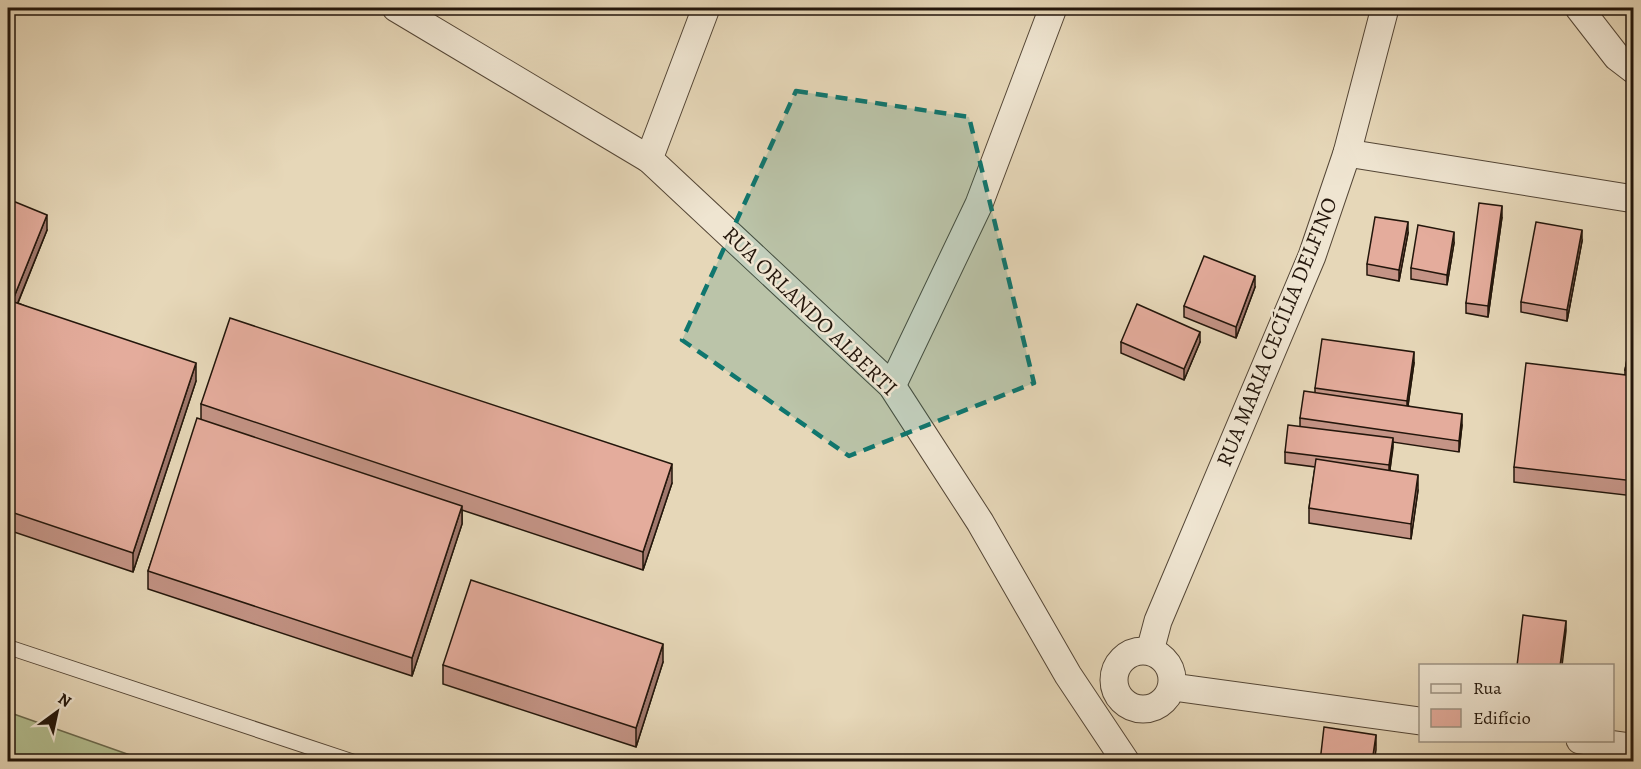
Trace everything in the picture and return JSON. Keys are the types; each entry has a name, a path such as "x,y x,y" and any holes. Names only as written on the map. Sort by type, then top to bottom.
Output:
{"street":[{"name":"RUA ORLANDO ALBERTI","path":"396,8 649,159 892,386 980,522 1068,675 1126,762"},
{"path":"649,159 706,8"},
{"path":"892,386 980,204 1053,8"},
{"name":"RUA MARIA CECÍLIA DELFINO","path":"1150,651 1158,621 1312,256 1347,153 1385,8"},
{"path":"1579,8 1617,57 1634,70"},
{"path":"1347,153 1634,199"},
{"path":"1135,651 1150,651 1164,658 1172,671 1173,687 1166,701 1151,709 1135,709 1121,700 1114,685 1115,670 1122,658 1135,651"},
{"path":"1068,675 1114,685"},
{"path":"1173,687 1419,721"},
{"path":"1586,742 1632,749"}],"lane":[{"path":"8,647 354,762"}],"highlighted area":[{"path":"796,91 969,117 1034,383 849,456 682,340"}],"green space":[{"path":"8,712 147,761 8,761"}],"building":[{"path":"8,199 47,215 14,297 8,295"},
{"path":"1479,203 1502,206 1488,306 1466,303"},
{"path":"1375,217 1408,222 1399,270 1367,264"},
{"path":"1536,222 1582,230 1567,310 1521,302"},
{"path":"1418,225 1454,232 1447,275 1411,268"},
{"path":"1204,256 1255,276 1236,327 1184,306"},
{"path":"8,300 196,363 133,553 8,511"},
{"path":"1137,304 1200,332 1184,369 1121,342"},
{"path":"230,318 672,464 643,552 201,404"},
{"path":"1634,323 1634,371 1625,370"},
{"path":"1322,339 1414,352 1407,401 1315,388"},
{"path":"1526,363 1634,376 1634,481 1514,467"},
{"path":"1304,391 1462,414 1459,441 1300,418"},
{"path":"197,418 462,506 412,658 148,571"},
{"path":"1288,425 1393,438 1389,465 1285,452"},
{"path":"1316,459 1418,475 1411,524 1309,508"},
{"path":"471,580 663,644 636,728 443,665"},
{"path":"1523,615 1566,621 1560,664 1517,664"},
{"path":"1324,727 1376,735 1372,762 1320,762"}]}
